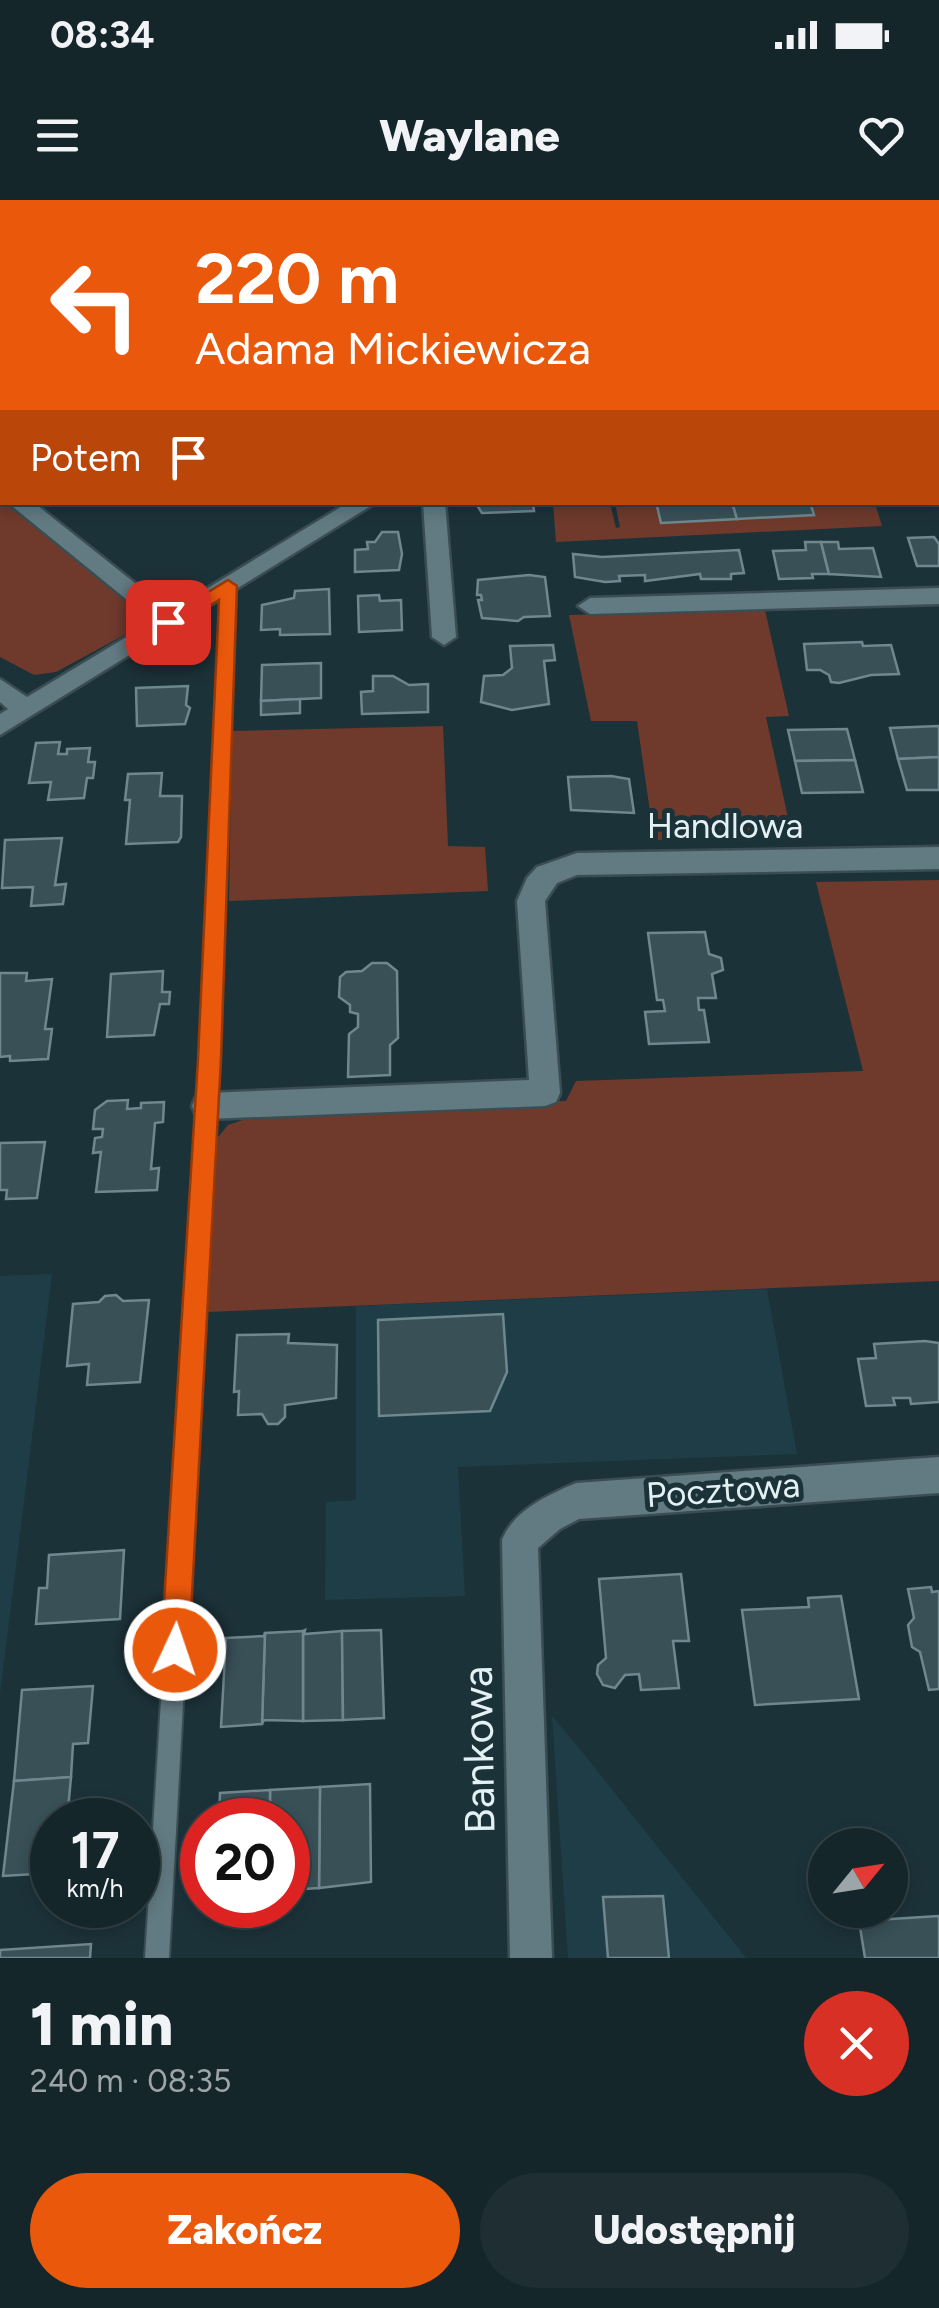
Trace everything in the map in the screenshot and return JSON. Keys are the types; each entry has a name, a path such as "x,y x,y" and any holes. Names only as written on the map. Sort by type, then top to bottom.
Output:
{"street":[{"path":"22,505 168,622"},
{"path":"0,726 361,505"},
{"path":"434,505 444,636"},
{"path":"590,606 939,596"},
{"path":"0,688 26,710"},
{"name":"Handlowa","path":"207,1106 545,1093 530,901 539,881 554,870 576,864 939,858"},
{"name":"Pocztowa","path":"520,1540 547,1516 576,1501 939,1475"},
{"name":"Bankowa","path":"520,1540 531,1958"}],"lane":[{"path":"157,1958 207,1106 228,586"}],"shaded area":[{"path":"0,505 9,505 128,597 134,616 126,634 56,672 34,675 0,657"},
{"path":"553,505 610,505 616,528 620,527 615,505 656,505 661,523 813,515 810,505 876,505 882,526 556,542"},
{"path":"765,610 789,716 766,717 792,836 654,840 637,721 591,721 569,615"},
{"path":"443,726 448,846 485,847 488,891 229,901 232,731"},
{"path":"939,880 939,1281 206,1312 214,1142 228,1125 269,1111 566,1101 576,1081 863,1071 816,882"},
{"path":"52,1274 34,1421 0,1694 0,1276"},
{"path":"767,1289 797,1454 458,1467 465,1596 325,1600 326,1502 356,1500 356,1306"},
{"path":"552,1716 579,1748 746,1958 568,1958"}],"building":[{"path":"477,505 533,505 534,511 482,513"},
{"path":"657,505 733,505 737,519 661,523"},
{"path":"733,505 811,505 814,515 737,519"},
{"path":"382,532 398,532 402,554 399,570 355,572 355,550 368,549 367,542 375,542"},
{"path":"934,537 939,544 939,566 917,566 908,538"},
{"path":"805,542 821,542 829,574 779,579 773,551 806,550"},
{"path":"821,542 838,542 839,549 873,548 881,577 829,574"},
{"path":"739,550 744,573 731,574 731,579 701,579 700,574 645,581 645,575 619,576 620,581 605,582 575,577 573,554 602,557"},
{"path":"545,577 550,616 524,617 518,621 482,618 478,580"},
{"path":"329,589 330,634 280,635 280,629 261,630 262,605 294,598 295,591"},
{"path":"379,595 380,601 401,600 402,630 359,632 358,596"},
{"path":"862,642 863,646 891,645 899,674 871,675 839,683 831,682 829,675 820,670 807,670 804,644"},
{"path":"553,645 555,660 544,661 549,704 512,710 481,702 484,676 503,675 512,668 510,646"},
{"path":"321,663 321,698 261,701 262,665"},
{"path":"373,676 393,676 409,685 428,684 428,712 362,714 361,692 373,691"},
{"path":"188,686 186,705 190,708 185,724 137,726 136,688"},
{"path":"300,699 300,713 261,715 261,701"},
{"path":"939,726 939,757 898,759 890,728"},
{"path":"847,729 855,760 795,761 788,730"},
{"path":"60,742 58,754 67,754 67,749 90,748 88,762 95,762 84,798 48,800 51,782 29,783 36,743"},
{"path":"939,757 939,790 907,790 898,759"},
{"path":"855,760 863,792 802,793 795,761"},
{"path":"162,773 160,796 182,796 181,837 178,842 126,844 128,774"},
{"path":"568,777 629,779 634,813 571,810"},
{"path":"62,838 55,885 66,884 63,904 31,906 33,887 2,888 5,840"},
{"path":"705,932 709,954 721,958 723,970 712,974 716,998 698,998 709,1042 649,1044 645,1012 665,1011 663,1000 657,1000 648,933"},
{"path":"372,963 387,963 397,971 398,1038 390,1045 390,1075 348,1077 349,1034 358,1027 358,1014 350,1012 350,1005 339,997 340,977 346,972 362,971"},
{"path":"163,971 162,992 170,992 169,1004 160,1004 154,1035 107,1037 111,974"},
{"path":"0,973 27,973 26,981 52,979 45,1029 52,1029 48,1059 10,1061 10,1056 0,1057"},
{"path":"128,1100 127,1109 141,1108 141,1103 164,1102 163,1122 155,1123 151,1169 159,1168 157,1190 96,1192 101,1152 93,1153 95,1138 102,1137 103,1129 93,1129 95,1110 107,1101"},
{"path":"45,1142 37,1198 6,1199 7,1190 0,1190 0,1143"},
{"path":"116,1295 123,1301 149,1300 140,1382 87,1385 89,1364 67,1366 73,1304 99,1302 105,1296"},
{"path":"503,1314 507,1372 490,1411 379,1416 378,1320"},
{"path":"289,1334 288,1343 337,1345 336,1398 285,1405 285,1417 278,1424 268,1424 262,1414 238,1415 239,1391 234,1392 237,1335"},
{"path":"939,1343 939,1402 911,1404 910,1398 893,1398 895,1405 866,1406 858,1359 876,1358 874,1344"},
{"path":"124,1550 120,1619 36,1624 39,1588 47,1588 49,1555"},
{"path":"681,1574 689,1641 673,1641 679,1688 641,1690 639,1674 625,1675 615,1688 603,1685 597,1674 598,1665 606,1658 599,1579"},
{"path":"931,1587 932,1592 939,1591 939,1689 929,1690 920,1652 912,1647 908,1625 914,1618 908,1589"},
{"path":"841,1596 859,1699 755,1705 742,1610 809,1607 808,1598"},
{"path":"381,1630 384,1718 343,1720 342,1631"},
{"path":"303,1631 304,1634 342,1631 343,1720 303,1721"},
{"path":"303,1631 303,1721 264,1720 262,1724 265,1633"},
{"path":"265,1633 262,1724 221,1727 226,1638"},
{"path":"93,1686 88,1743 73,1744 71,1777 14,1781 22,1690"},
{"path":"71,1777 69,1798 30,1798 30,1874 3,1876 14,1781"},
{"path":"370,1784 371,1882 319,1888 320,1787"},
{"path":"320,1787 319,1888 310,1889 310,1798 270,1798 270,1790"},
{"path":"270,1790 270,1798 220,1798 220,1793"},
{"path":"663,1896 669,1958 608,1958 603,1897"},
{"path":"939,1916 939,1958 865,1958 860,1928 908,1928 908,1918"},
{"path":"91,1944 90,1958 0,1958 0,1950"}],"route":[{"path":"168,622 228,586 209,1059 175,1650"}]}
